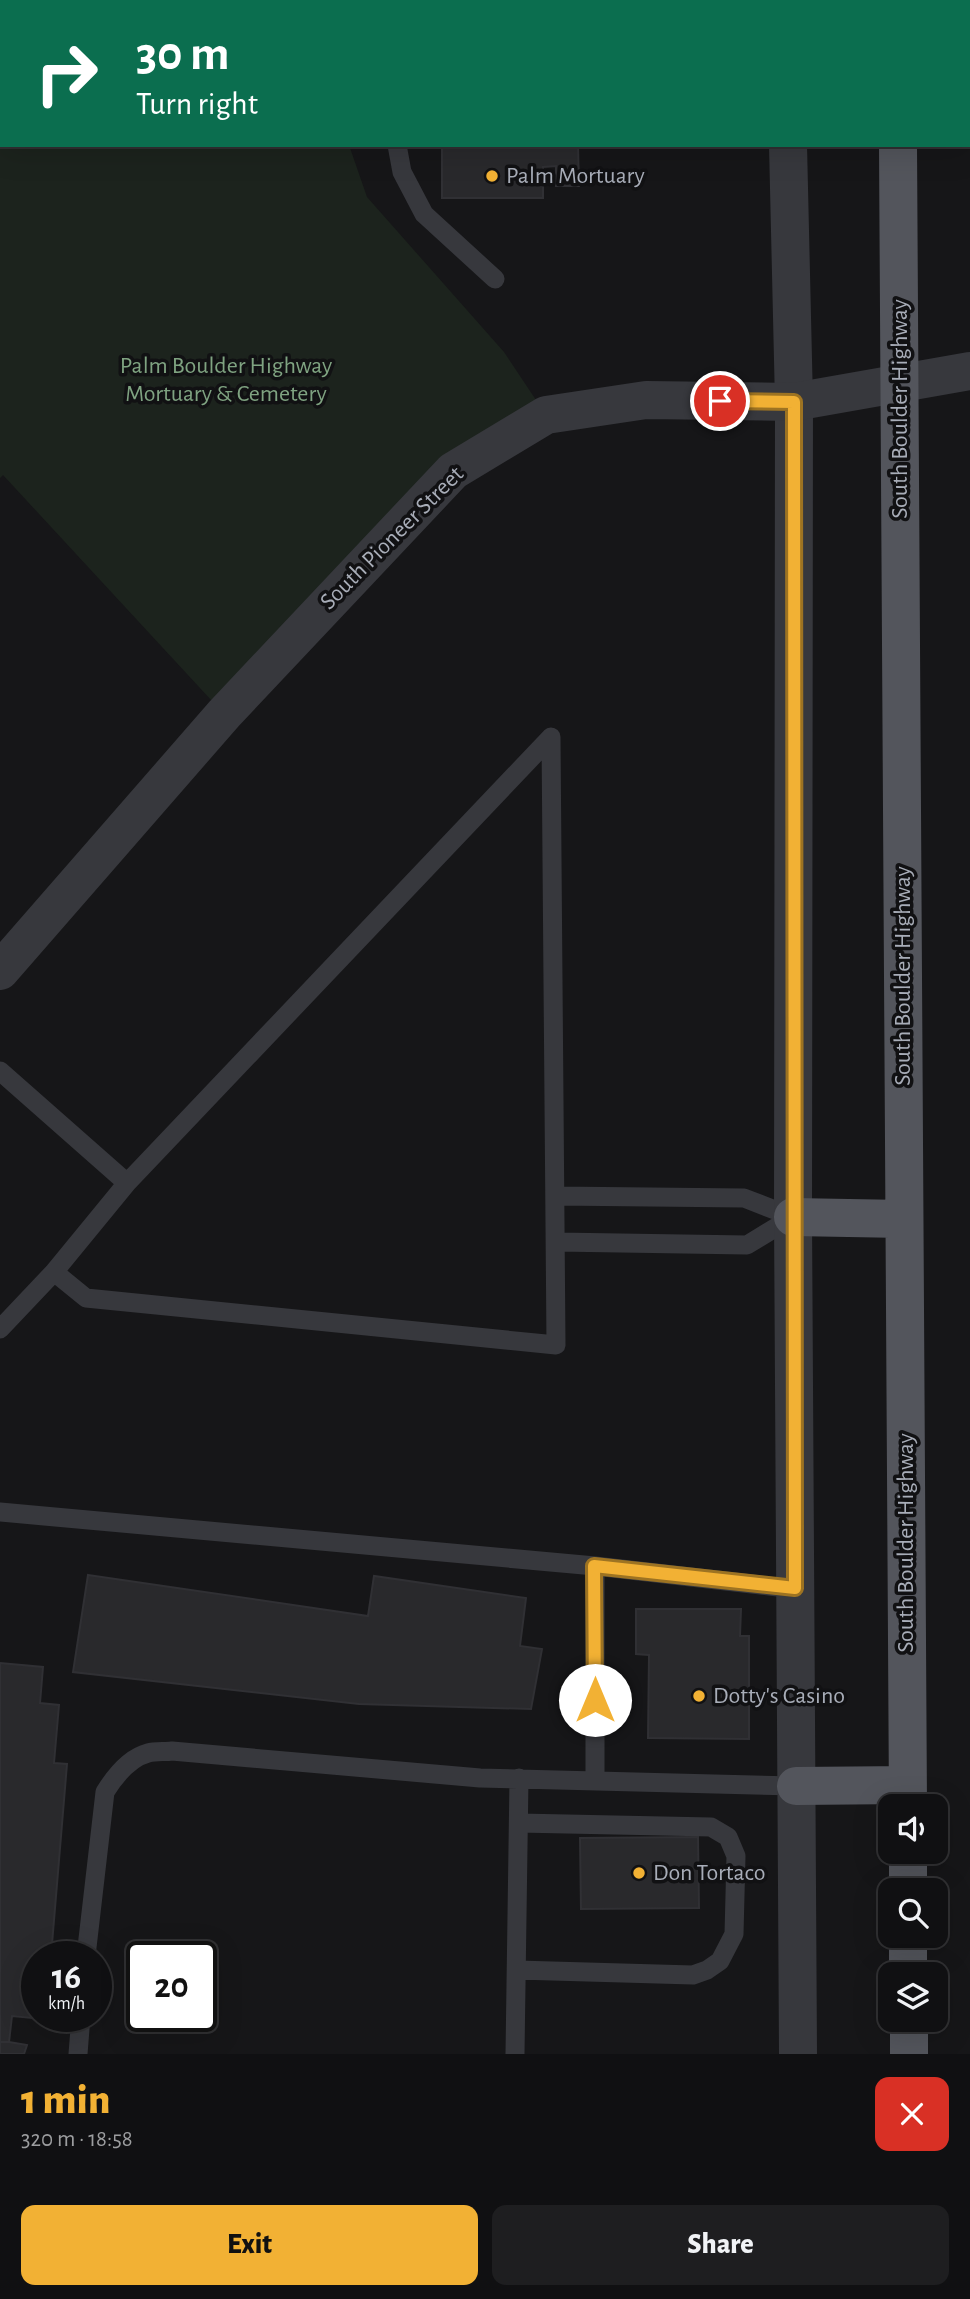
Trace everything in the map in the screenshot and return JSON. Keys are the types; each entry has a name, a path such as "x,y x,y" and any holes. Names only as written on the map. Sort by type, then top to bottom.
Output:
{"main road":[{"name":"South Boulder Highway","path":"898,147 908,1794"},
{"path":"793,1217 904,1219"},
{"path":"796,1786 896,1794"},
{"path":"909,2032 909,2054"}],"street":[{"path":"788,147 794,402 793,1217 798,2054"},
{"name":"South Pioneer Street","path":"0,971 224,713 453,471 546,415 646,400 794,402 970,372"}],"lane":[{"path":"397,147 402,172 424,214 495,279"},
{"path":"0,1329 54,1272 127,1183 551,737 556,1345 86,1298 54,1272"},
{"path":"0,1071 127,1183"},
{"path":"556,1196 744,1198 793,1217"},
{"path":"557,1242 747,1245 793,1217"},
{"path":"0,1512 594,1566 795,1588"},
{"path":"594,1566 595,1781"},
{"path":"88,1941 105,1792 130,1762 148,1753 172,1751 480,1778 796,1786"},
{"path":"515,2054 519,1778"},
{"path":"517,1970 692,1975 707,1970 720,1961 734,1934 736,1856 728,1837 711,1827 519,1823"},
{"path":"78,2054 80,2032"}],"green space":[{"name":"Palm Boulder Highway Mortuary & Cemetery","path":"0,147 350,147 367,197 504,352 546,415 453,471 224,714 3,475 0,478"}],"building":[{"name":"Palm Mortuary","path":"442,147 578,147 579,186 556,186 556,166 543,167 543,198 442,198"},
{"path":"88,1575 368,1616 374,1576 526,1598 520,1646 542,1649 531,1709 359,1704 73,1672"},
{"name":"Dotty's Casino","path":"636,1609 741,1609 740,1636 749,1636 749,1739 648,1738 649,1655 636,1654"},
{"path":"0,1663 43,1667 40,1703 59,1705 54,1763 67,1764 52,1941 21,1941 21,2017 12,2016 9,2042 0,2042"},
{"name":"Don Tortaco","path":"698,1837 699,1908 581,1909 580,1838"},
{"path":"0,2042 27,2045 24,2054 0,2054"}],"place":[{"name":"Palm Mortuary","path":"492,176"},
{"name":"Dotty's Casino","path":"699,1696"},
{"name":"Don Tortaco","path":"639,1873"}],"route":[{"path":"595,1700 594,1566 795,1588 794,402 720,401"}]}
